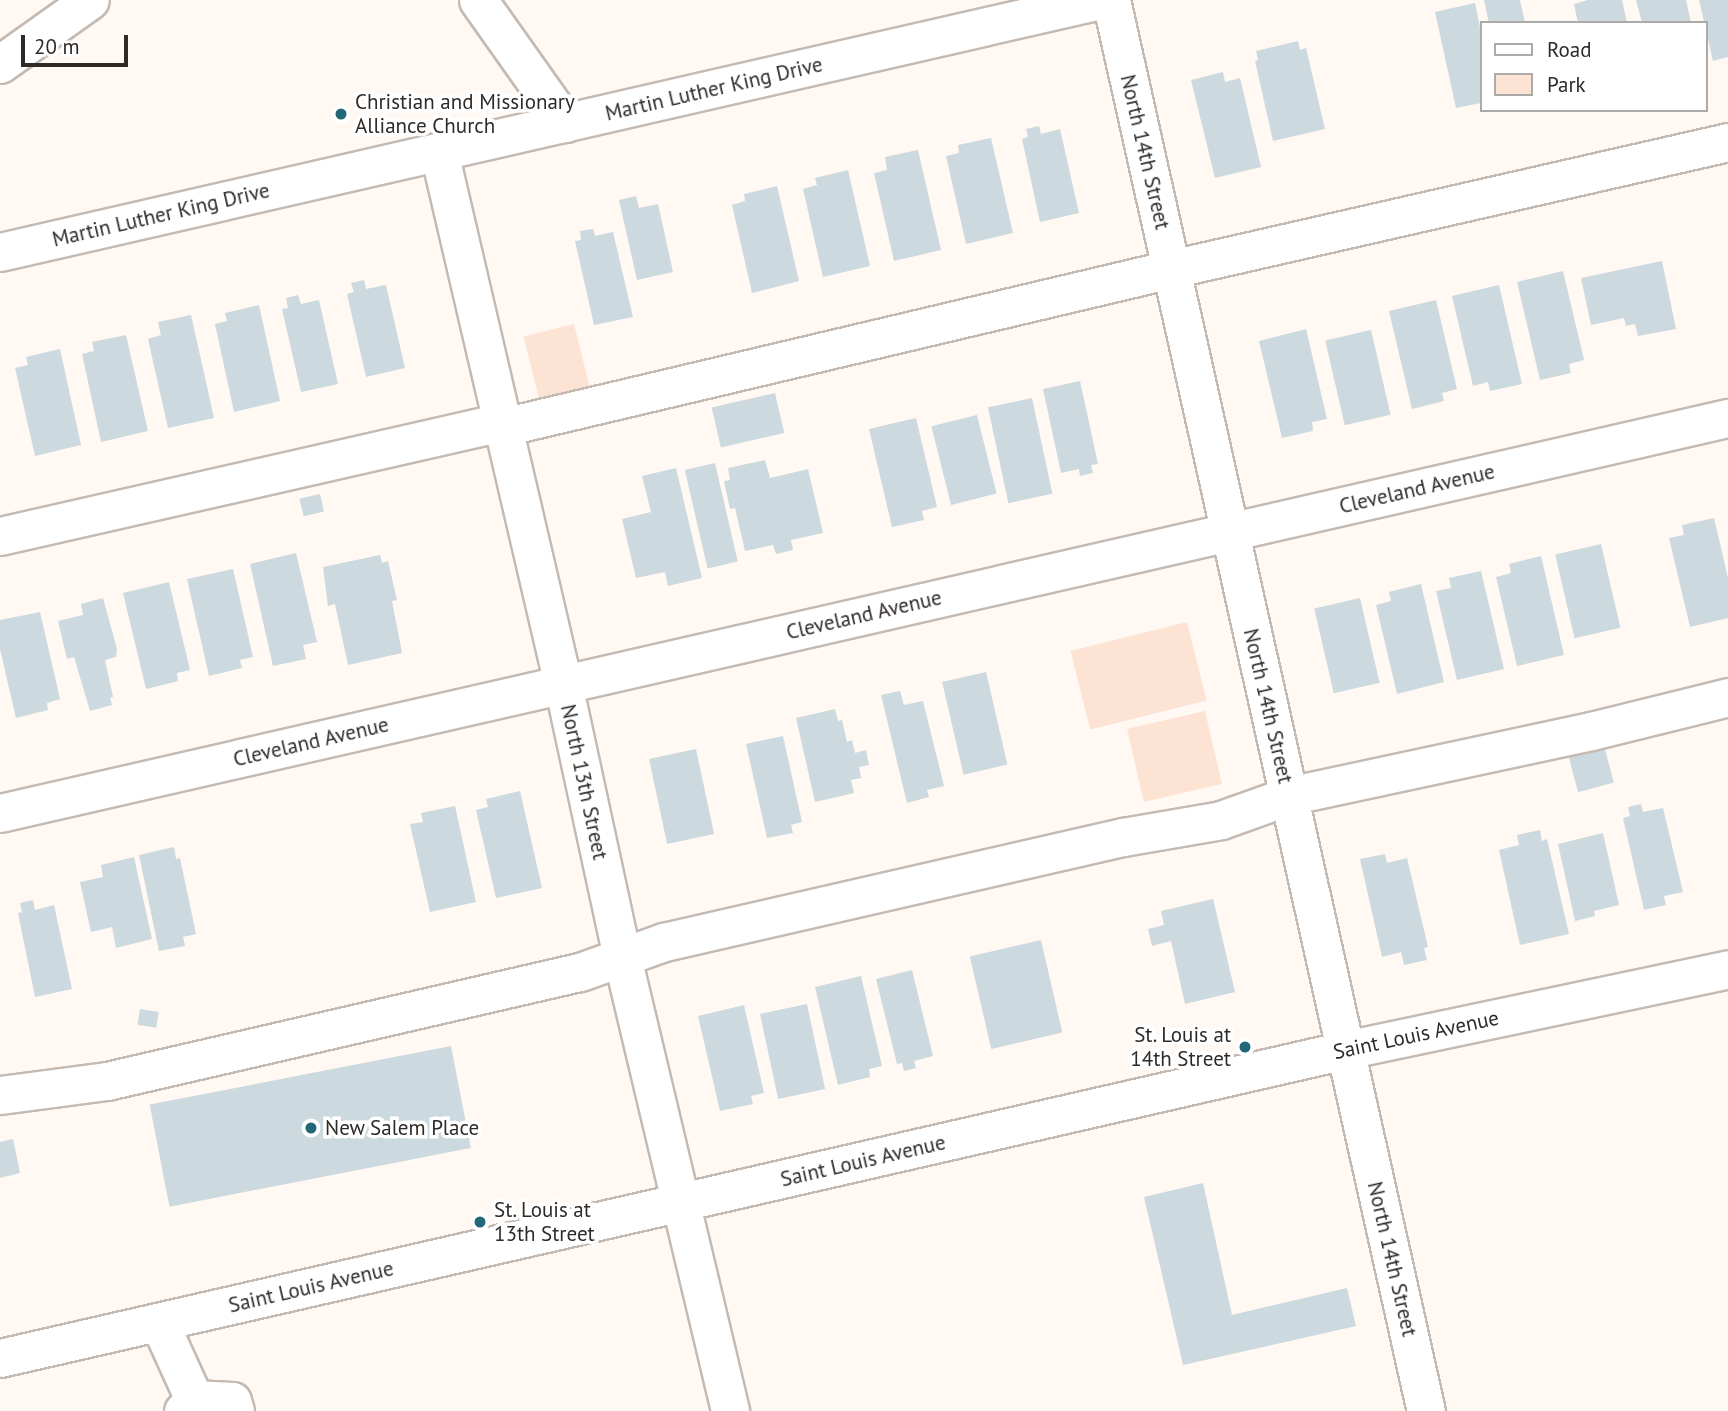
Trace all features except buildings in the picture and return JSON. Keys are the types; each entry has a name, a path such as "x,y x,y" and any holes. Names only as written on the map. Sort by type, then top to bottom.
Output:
{"street":[{"path":"0,64 90,0"},
{"path":"478,0 565,123"},
{"name":"Martin Luther King Drive","path":"0,252 1100,0"},
{"name":"North 14th Street","path":"1111,0 1426,1411"},
{"path":"0,536 503,425 1171,268 1728,142"},
{"name":"North 13th Street","path":"439,152 563,684 622,957 683,1202 730,1411"},
{"name":"Cleveland Avenue","path":"0,813 1728,418"},
{"path":"0,1095 107,1082 580,972 677,939 1123,837 1221,820 1288,796 1591,731 1728,697"},
{"name":"Saint Louis Avenue","path":"0,1358 1345,1050 1728,969"},
{"path":"159,1322 188,1405 232,1401 235,1411"}],"green space":[{"path":"574,324 590,390 540,403 524,337"},
{"path":"1187,622 1207,701 1090,730 1071,651"},
{"path":"1205,711 1222,784 1144,802 1127,729"}],"place":[{"name":"Christian and Missionary Alliance Church","path":"341,114"},
{"name":"St. Louis at 14th Street","path":"1245,1047"},
{"name":"New Salem Place","path":"311,1128"},
{"name":"St. Louis at 13th Street","path":"480,1222"}]}
